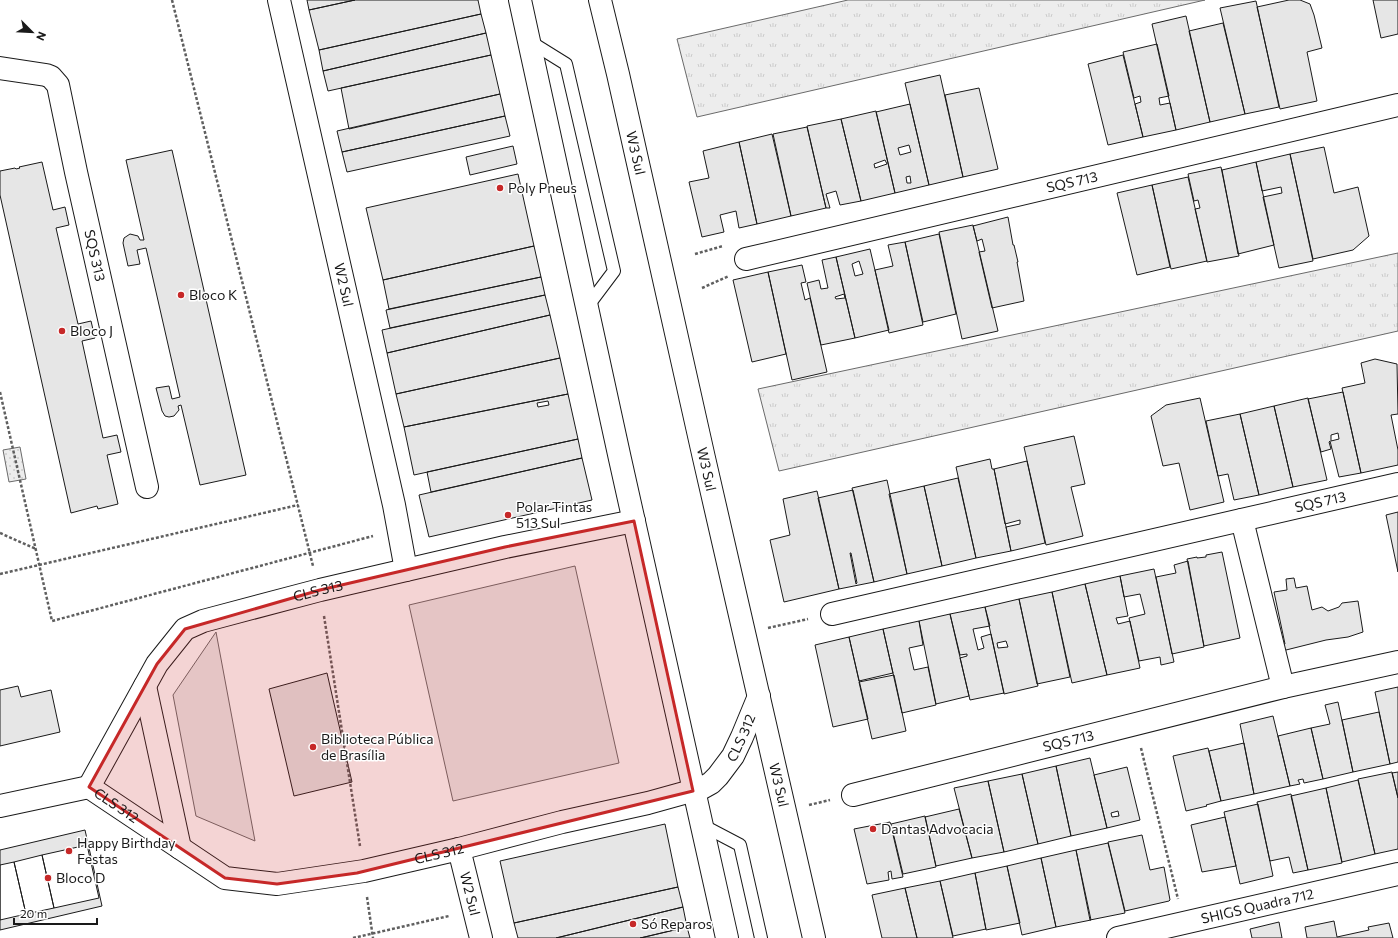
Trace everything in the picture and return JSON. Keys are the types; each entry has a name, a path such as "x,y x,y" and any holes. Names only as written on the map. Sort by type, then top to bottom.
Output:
{"street":[{"name":"W2 Sul","path":"279,0 392,498 406,570"},
{"path":"520,0 700,824 727,938"},
{"name":"W3 Sul","path":"600,0 814,938"},
{"name":"SQS 313","path":"0,68 46,75 58,85 147,487"},
{"name":"SQS 713","path":"746,259 1398,105"},
{"name":"SQS 713","path":"832,614 1398,484"},
{"path":"1242,520 1283,687"},
{"name":"CLS 313","path":"89,787 157,664 185,629 203,621 320,590 505,547 634,521"},
{"name":"SQS 713","path":"853,795 1283,687 1398,662"},
{"path":"146,686 180,848"},
{"name":"CLS 312","path":"89,787 225,878 277,884 364,871 459,849 562,822 648,804 693,791 710,783 726,767 742,737 758,696"},
{"path":"0,806 89,787"},
{"name":"W2 Sul","path":"459,849 481,938"},
{"name":"SHIGS Quadra 712","path":"1118,938 1398,874"}],"lane":[{"path":"529,41 566,64 614,271 587,307"},
{"path":"700,824 740,845 761,938"}],"path":[{"path":"172,0 320,590 373,938"},
{"path":"0,392 52,621 378,534"},
{"path":"0,574 298,505"},
{"path":"0,533 36,549"},
{"path":"744,633 832,614"},
{"path":"1135,724 1184,923"},
{"path":"785,810 853,795"},
{"path":"353,938 475,910"}],"highlighted area":[{"path":"634,521 693,791 357,873 277,884 225,878 89,787 157,664 185,629 320,590 505,547"}],"green space":[{"path":"848,0 1205,0 697,117 677,39"},
{"path":"1398,253 1398,331 779,471 758,389"},
{"path":"20,447 26,479 9,482 3,450"}],"shaded area":[{"path":"575,566 619,763 453,801 409,605"},
{"path":"216,632 255,841 196,816 173,695"}],"building":[{"path":"307,0 355,0 309,10"},
{"path":"355,0 478,0 481,14 319,50 309,10"},
{"path":"1289,0 1300,0 1310,4 1322,48 1307,52 1317,101 1280,109 1257,7"},
{"path":"1373,0 1398,0 1398,34 1381,38"},
{"path":"1256,1 1279,107 1245,114 1220,8"},
{"path":"481,14 486,33 323,71 319,50"},
{"path":"1186,16 1210,122 1176,130 1152,24"},
{"path":"1223,23 1245,114 1210,122 1189,31"},
{"path":"486,33 491,55 328,91 323,71"},
{"path":"1157,44 1169,96 1159,98 1160,105 1170,103 1176,130 1143,137 1135,104 1141,102 1140,96 1134,98 1123,52"},
{"path":"491,55 500,94 349,129 341,88"},
{"path":"1123,55 1143,137 1108,145 1088,64"},
{"path":"940,75 963,177 929,185 905,83"},
{"path":"979,88 998,169 963,177 945,95"},
{"path":"500,94 505,116 342,152 337,131"},
{"path":"910,104 929,185 895,193 876,112","holes":["909,145 911,152 900,155 898,148","910,176 911,183 907,183 906,177"]},
{"path":"876,111 895,193 861,201 841,119","holes":["885,160 887,164 875,168 874,164"]},
{"path":"505,116 510,136 347,172 342,152"},
{"path":"841,119 861,201 840,205 836,191 826,194 830,208 826,208 807,126"},
{"path":"807,127 826,208 791,216 773,134"},
{"path":"772,134 791,216 757,224 739,142"},
{"path":"739,142 757,224 739,228 736,211 720,215 724,232 702,237 689,182 709,178 703,151"},
{"path":"513,146 517,164 470,175 466,157"},
{"path":"1324,147 1334,193 1358,187 1369,236 1353,250 1313,259 1290,154"},
{"name":"Bloco K","path":"172,150 246,475 200,485 181,405 178,406 179,410 174,416 165,416 162,411 156,388 169,386 172,399 180,397 146,248 137,250 140,264 128,266 123,243 124,238 130,234 138,236 140,240 144,240 126,160"},
{"path":"1290,154 1313,261 1279,268 1263,197 1282,193 1281,187 1262,191 1256,162"},
{"name":"Bloco J","path":"42,162 53,210 65,207 69,225 56,228 78,324 91,321 95,338 82,341 103,438 117,435 121,452 107,455 118,504 98,509 97,506 71,513 0,195 0,171 16,169"},
{"path":"1256,162 1274,245 1238,254 1222,170"},
{"path":"1221,167 1239,256 1207,262 1195,209 1200,208 1198,200 1194,201 1188,174"},
{"path":"518,174 534,246 383,280 366,208"},
{"path":"1188,177 1207,261 1171,269 1152,185"},
{"path":"1152,185 1170,267 1137,275 1117,193"},
{"path":"1008,217 1018,262 1024,301 992,308 979,252 985,251 982,239 977,241 973,226"},
{"path":"973,225 998,331 962,339 939,232"},
{"path":"939,234 956,314 923,322 905,242"},
{"path":"905,242 923,325 889,333 875,270 893,266 888,245"},
{"path":"534,246 541,277 389,309 383,280"},
{"path":"870,249 889,330 855,338 836,257","holes":["859,261 863,274 855,276 852,264"]},
{"path":"836,257 855,338 821,345 807,283 819,280 821,289 828,288 822,260","holes":["844,294 845,298 836,299 835,297"]},
{"path":"802,265 806,282 801,283 805,300 810,298 827,372 792,380 768,272"},
{"path":"768,272 786,354 752,362 733,280"},
{"path":"541,277 545,295 390,328 386,310"},
{"path":"545,295 550,315 387,353 382,330"},
{"path":"550,315 560,358 396,394 387,353"},
{"path":"560,358 568,394 404,427 396,394"},
{"path":"1375,359 1397,364 1398,414 1391,415 1398,450 1398,465 1361,473 1342,388 1365,383 1361,363"},
{"path":"1343,392 1361,473 1339,477 1330,441 1331,449 1321,452 1308,399","holes":["1338,433 1339,439 1331,441 1331,435"]},
{"path":"568,394 578,439 414,475 404,427","holes":["548,401 549,405 538,407 537,403"]},
{"path":"1200,398 1224,502 1190,510 1179,463 1163,466 1151,416 1166,405"},
{"path":"1308,398 1327,480 1293,487 1274,406"},
{"path":"1274,406 1293,487 1259,495 1240,414"},
{"path":"1240,414 1259,495 1234,500 1228,474 1218,476 1206,421"},
{"path":"1074,436 1085,484 1071,487 1083,536 1046,545 1024,447"},
{"path":"578,439 582,458 431,492 427,472"},
{"path":"582,458 592,500 429,537 419,495"},
{"path":"990,459 992,469 994,469 1011,551 976,558 956,467"},
{"path":"1027,461 1045,543 1011,551 1006,527 1020,524 1020,520 1005,524 994,469"},
{"path":"958,478 976,558 942,566 924,486"},
{"path":"887,480 907,574 874,582 852,488"},
{"path":"924,486 942,566 907,574 889,494"},
{"path":"853,490 874,582 839,589 818,498","holes":["850,553 857,583 856,584"]},
{"path":"817,491 839,589 784,602 770,540 790,535 783,499"},
{"path":"1398,512 1398,572 1386,515"},
{"path":"1222,552 1240,638 1204,646 1187,559 1206,557 1206,555"},
{"path":"1188,561 1204,647 1172,654 1156,577 1176,573 1174,565"},
{"path":"1154,569 1174,662 1161,665 1160,657 1139,661 1129,618 1145,614 1140,594 1124,597 1120,576"},
{"path":"1120,576 1128,616 1116,618 1118,624 1130,621 1140,668 1107,675 1085,584"},
{"path":"1294,578 1296,588 1307,586 1312,610 1322,607 1328,611 1339,607 1342,603 1358,601 1363,632 1348,637 1326,640 1282,651 1281,645 1285,644 1274,592 1287,590 1286,579"},
{"path":"1085,584 1107,675 1072,683 1052,592"},
{"path":"1052,592 1070,677 1037,684 1019,599"},
{"path":"1019,599 1038,686 1004,694 985,607","holes":["1006,641 1008,647 998,648 997,643"]},
{"path":"985,607 990,626 973,629 978,650 984,648 981,637 991,634 1004,693 970,700 960,658 967,656 967,654 960,655 950,614"},
{"path":"950,614 969,696 936,704 919,621"},
{"path":"919,621 923,645 909,648 914,670 928,667 936,705 902,713 883,629"},
{"path":"883,629 893,673 859,681 849,637"},
{"path":"849,637 868,719 833,727 815,645"},
{"name":"Biblioteca Pública de Brasília","path":"327,673 352,782 294,796 269,689"},
{"path":"894,675 906,731 872,739 859,682"},
{"path":"18,686 21,697 51,690 60,732 0,746 0,690"},
{"path":"1398,687 1398,762 1390,764 1375,692"},
{"path":"1338,702 1353,772 1323,779 1311,728 1330,724 1325,705"},
{"path":"1379,712 1390,764 1353,772 1342,720"},
{"path":"1273,716 1290,786 1254,794 1240,724"},
{"path":"1311,728 1323,779 1304,783 1303,779 1298,780 1300,784 1290,786 1278,736"},
{"path":"1244,743 1254,794 1221,801 1209,751"},
{"path":"1208,748 1221,801 1186,811 1173,756"},
{"path":"1090,758 1107,828 1071,836 1056,766"},
{"path":"1056,766 1071,836 1038,844 1022,774"},
{"path":"1127,767 1140,820 1107,828 1094,775","holes":["1118,811 1119,816 1112,817 1111,813"]},
{"path":"1392,772 1398,798 1398,849 1375,854 1358,779"},
{"path":"1398,772 1398,798 1392,773"},
{"path":"1022,774 1038,844 1004,852 988,781"},
{"path":"1358,780 1375,854 1342,862 1326,788"},
{"path":"988,781 1004,852 972,858 954,788"},
{"path":"1326,788 1342,863 1308,870 1291,796"},
{"path":"1291,794 1308,870 1293,873 1289,857 1270,861 1257,802"},
{"path":"1258,804 1273,876 1240,884 1224,812"},
{"path":"959,809 972,858 936,866 925,817"},
{"path":"925,816 936,867 903,874 891,824"},
{"path":"1225,817 1236,866 1202,872 1191,825"},
{"path":"890,822 903,877 892,879 891,871 888,872 889,880 867,884 854,829"},
{"path":"665,824 678,887 514,923 500,861"},
{"name":"Bloco D","path":"85,830 102,906 0,930 0,850"},
{"path":"1142,835 1150,870 1164,867 1170,900 1125,911 1108,842"},
{"path":"1108,843 1125,913 1090,920 1076,850"},
{"path":"87,845 99,898 54,908 42,855"},
{"path":"1076,850 1091,920 1056,927 1041,858"},
{"path":"42,855 54,908 26,914 14,862"},
{"path":"1041,858 1056,927 1022,935 1007,866"},
{"path":"14,862 26,914 0,920 0,865"},
{"path":"1007,866 1020,923 986,930 975,873"},
{"path":"975,873 986,929 953,936 940,881"},
{"path":"940,881 953,938 917,938 905,888"},
{"path":"678,887 683,907 556,938 518,938 514,923"},
{"path":"905,888 917,938 882,938 872,895"},
{"path":"683,907 687,927 640,938 556,938"},
{"path":"1334,921 1337,937 1369,930 1368,927 1389,923 1393,938 1307,938 1305,927"},
{"path":"1279,922 1282,938 1252,938 1250,929"},
{"path":"687,927 690,938 640,938 645,937"}],"place":[{"name":"Poly Pneus","path":"500,188"},
{"name":"Bloco K","path":"181,295"},
{"name":"Bloco J","path":"62,331"},
{"name":"Polar Tintas 513 Sul","path":"508,515"},
{"name":"Biblioteca Pública de Brasília","path":"313,747"},
{"name":"Dantas Advocacia","path":"873,829"},
{"name":"Happy Birthday Festas","path":"69,851"},
{"name":"Bloco D","path":"48,878"},
{"name":"Só Reparos","path":"633,924"}]}
